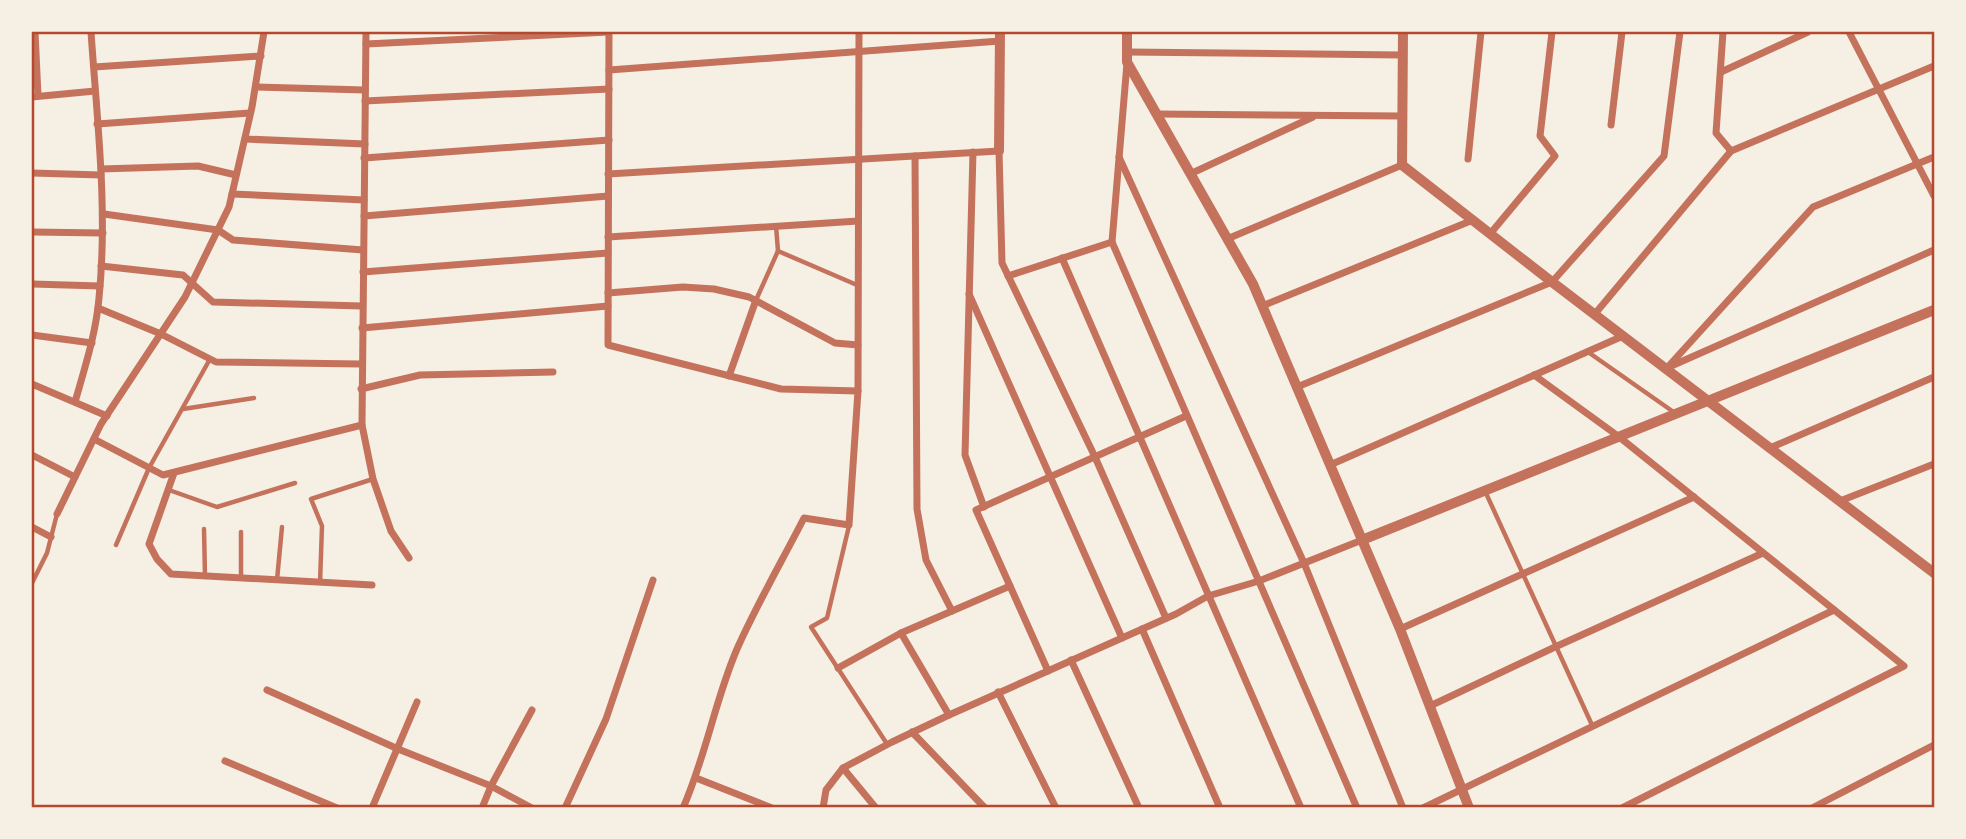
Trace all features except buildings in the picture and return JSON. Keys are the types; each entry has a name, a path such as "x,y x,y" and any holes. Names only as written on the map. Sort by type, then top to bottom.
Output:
{"street":[{"path":"35,32 34,97 95,91"},
{"path":"75,402 92,343 98,308 104,215 91,32"},
{"path":"57,514 107,416 192,283 229,207 256,87 264,32"},
{"path":"366,32 362,425 373,479 391,531 410,558"},
{"path":"366,44 609,32 608,345 781,389 858,391"},
{"path":"683,807 696,778 714,710 738,648 804,518 849,525 858,391 859,32"},
{"path":"1128,32 1112,242 1357,807"},
{"path":"1402,165 1403,32"},
{"path":"1468,159 1481,32"},
{"path":"1489,234 1555,156 1540,136 1552,32"},
{"path":"1611,125 1622,32"},
{"path":"1297,387 1552,282 1664,156 1680,32"},
{"path":"1723,32 1716,132 1731,151"},
{"path":"1721,72 1808,32"},
{"path":"1849,32 1934,196"},
{"path":"609,70 859,51 1000,36 1002,263 1096,457 1166,618"},
{"path":"1127,57 1402,55"},
{"path":"94,67 261,56"},
{"path":"1127,57 1156,114 1253,284 1400,629 1469,807"},
{"path":"1594,315 1731,151 1934,66"},
{"path":"256,87 365,90"},
{"path":"365,101 609,89"},
{"path":"97,124 250,113"},
{"path":"1156,114 1402,116"},
{"path":"1190,174 1317,115"},
{"path":"244,139 365,144"},
{"path":"365,158 608,140"},
{"path":"608,174 999,151"},
{"path":"973,152 965,455 984,507"},
{"path":"915,156 917,509 926,560 951,611"},
{"path":"1119,156 1304,563 1403,807"},
{"path":"1666,369 1813,207 1934,156"},
{"path":"1402,165 1594,315 1934,573"},
{"path":"1227,239 1402,165"},
{"path":"32,173 198,166 236,175"},
{"path":"232,194 364,200"},
{"path":"364,216 608,196"},
{"path":"104,215 218,230 233,240 363,250"},
{"path":"1262,306 1473,220"},
{"path":"608,237 858,221"},
{"path":"32,232 103,233"},
{"path":"1008,276 1112,242"},
{"path":"1666,369 1934,250"},
{"path":"363,272 608,253"},
{"path":"1062,258 1301,807"},
{"path":"101,265 183,275 213,302 362,306"},
{"path":"32,284 100,286"},
{"path":"608,293 683,288 714,289 756,300 835,343 858,345"},
{"path":"969,294 1122,638"},
{"path":"729,376 756,300"},
{"path":"362,328 608,306"},
{"path":"98,308 161,334 216,362 362,364"},
{"path":"823,807 826,790 843,768 912,732 1166,618 1208,596 1304,563 1934,310"},
{"path":"32,335 92,343"},
{"path":"1330,465 1623,336"},
{"path":"361,389 420,375 553,372"},
{"path":"1534,375 1618,436 1904,666 1622,807"},
{"path":"1770,448 1934,377"},
{"path":"32,384 107,416"},
{"path":"1048,671 976,510 1186,416"},
{"path":"94,439 163,475 362,425"},
{"path":"32,456 75,477"},
{"path":"1840,501 1934,464"},
{"path":"174,473 149,544 157,559 171,574 205,578 372,585"},
{"path":"1400,629 1694,497"},
{"path":"32,527 51,537"},
{"path":"1430,706 1763,553"},
{"path":"565,807 606,719 653,580"},
{"path":"838,668 901,633 1010,586"},
{"path":"1423,807 1834,610"},
{"path":"1142,629 1220,807"},
{"path":"901,633 949,715"},
{"path":"1071,660 1139,807"},
{"path":"267,690 491,786 533,807"},
{"path":"998,692 1056,807"},
{"path":"372,807 417,702"},
{"path":"482,807 532,710"},
{"path":"912,732 985,807"},
{"path":"1812,807 1934,745"},
{"path":"225,761 337,807"},
{"path":"843,768 876,807"},
{"path":"696,778 757,805 772,807"}],"lane":[{"path":"756,300 778,251 776,226"},
{"path":"778,251 858,285"},
{"path":"1587,352 1675,413"},
{"path":"116,545 149,468 210,359"},
{"path":"182,409 254,398"},
{"path":"320,583 322,526 311,499 373,479"},
{"path":"168,490 217,507 295,483"},
{"path":"1485,490 1592,725"},
{"path":"32,583 47,553 57,514"},
{"path":"849,525 827,618 811,627 887,744"},
{"path":"277,581 282,527"},
{"path":"204,529 205,578"},
{"path":"241,532 241,579"}]}
